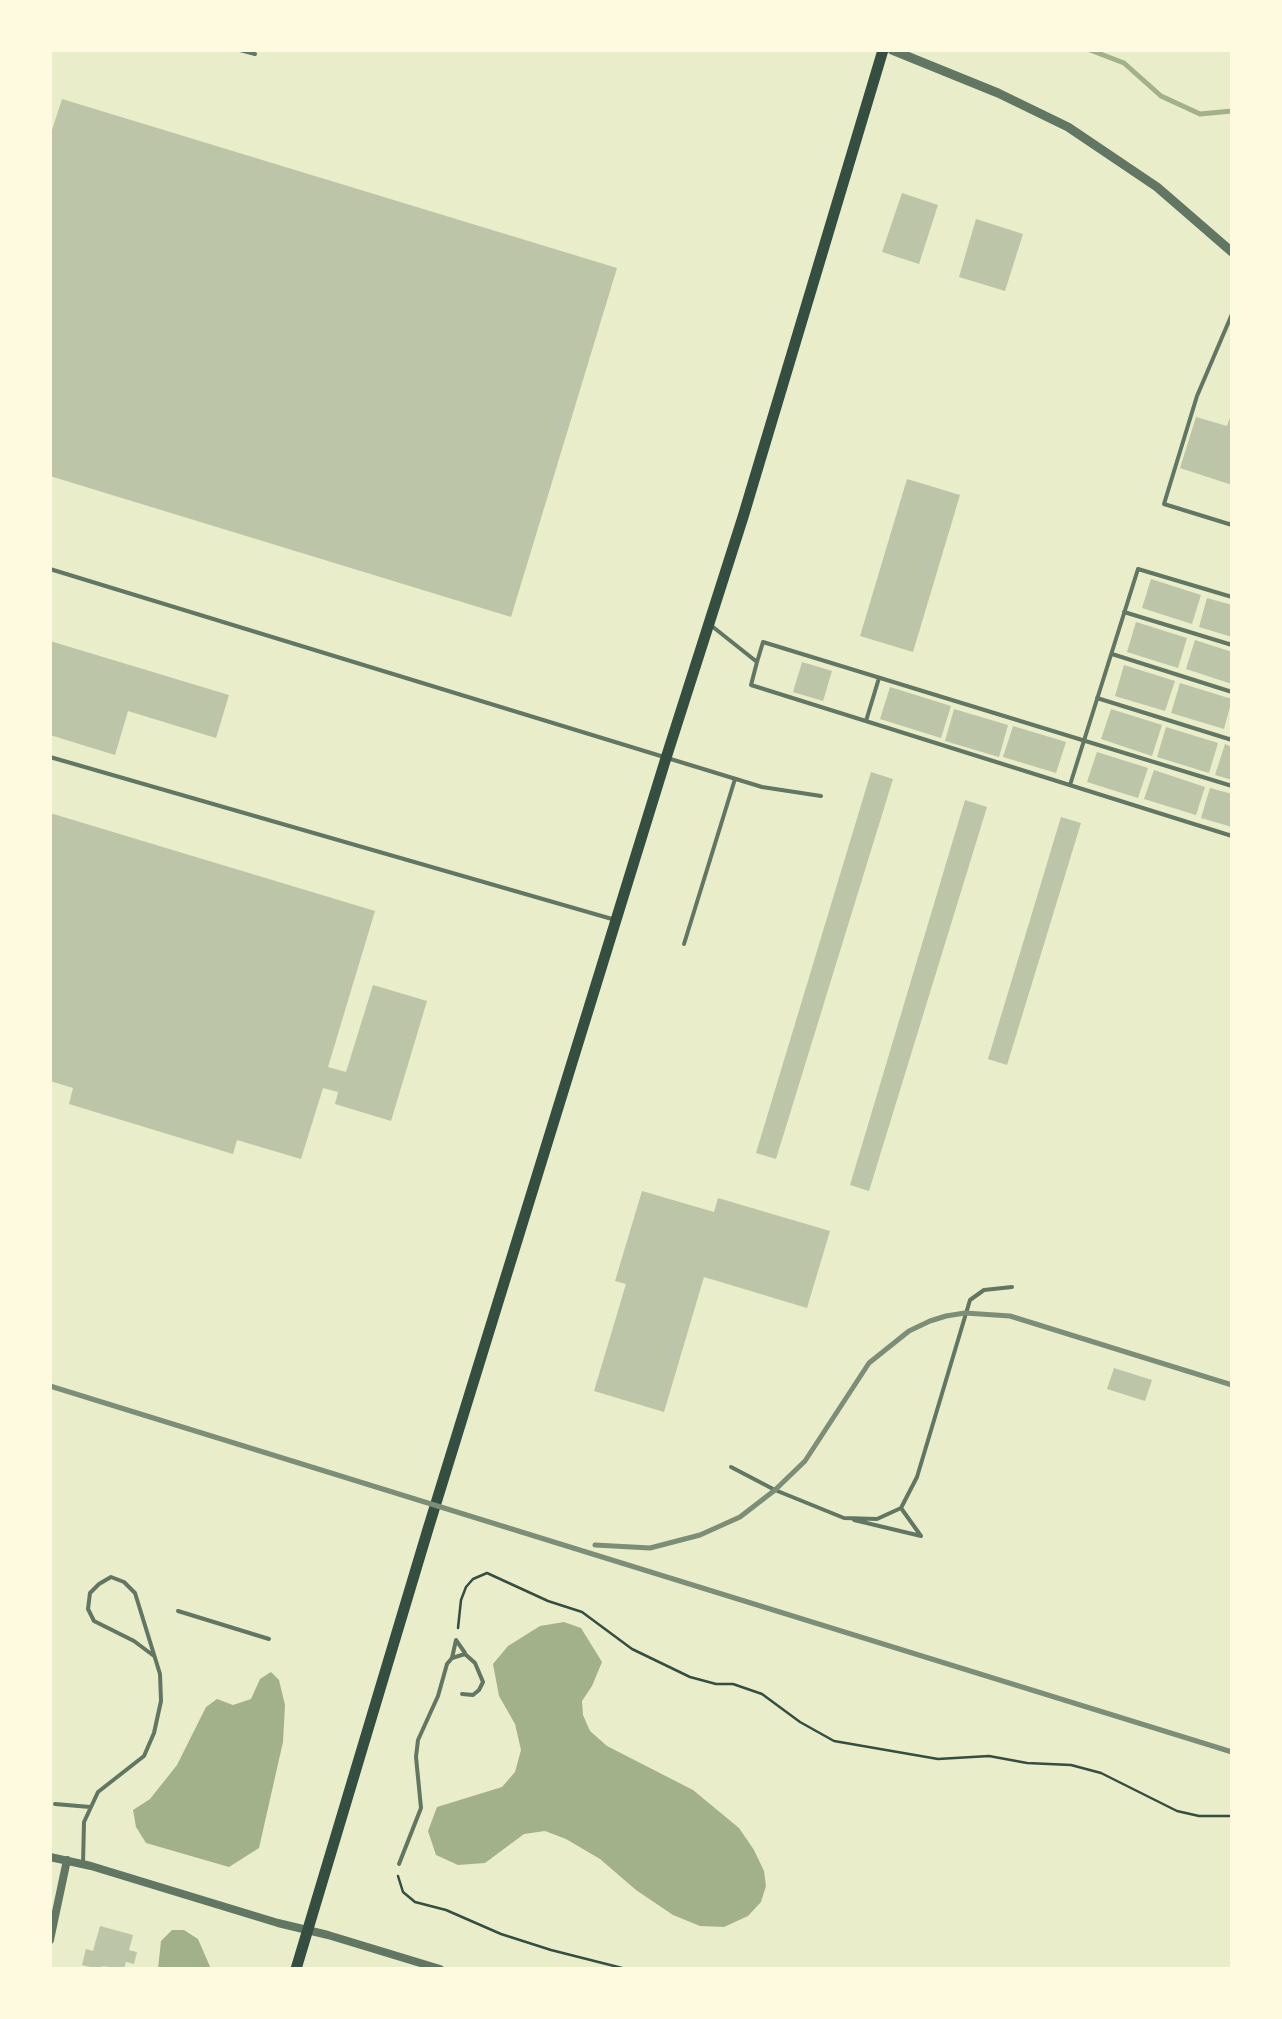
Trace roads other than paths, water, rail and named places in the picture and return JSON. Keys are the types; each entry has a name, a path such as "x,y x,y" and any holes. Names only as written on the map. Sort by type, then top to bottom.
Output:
{"main road":[{"path":"296,1969 882,50"}],"street":[{"path":"892,50 998,93 1068,127 1157,187 1232,252"},
{"path":"50,1856 440,1969"},
{"path":"50,1940 67,1860"}],"lane":[{"path":"240,50 255,54"},
{"path":"1232,314 1197,396 1164,504 1232,525"},
{"path":"50,569 762,787 821,796"},
{"path":"1070,786 1138,569 1232,596"},
{"path":"1124,612 1232,645"},
{"path":"709,624 757,662"},
{"path":"1232,786 763,642 750,685 1232,836"},
{"path":"1111,654 1232,692"},
{"path":"866,721 879,678"},
{"path":"1097,698 1232,740"},
{"path":"50,757 616,920"},
{"path":"684,944 735,779"},
{"path":"844,1518 877,1518 901,1508 917,1477 970,1300 984,1290 1012,1287"},
{"path":"730,1467 787,1496 844,1518 922,1536 901,1508"},
{"path":"83,1864 84,1822 98,1792 144,1756 161,1702 160,1674 135,1593 124,1582 111,1578 98,1584 90,1593 88,1610 94,1621 154,1656"},
{"path":"178,1610 269,1639"},
{"path":"399,1864 420,1808 418,1740 438,1696 456,1640 475,1663 482,1682 473,1694 462,1694"},
{"path":"452,1658 465,1654"},
{"path":"55,1804 91,1808"}],"waterway":[{"path":"1090,50 1124,63 1161,96 1200,114 1232,111"}],"railway":[{"path":"595,1545 650,1548 700,1535 740,1517 805,1461 869,1363 909,1331 946,1316 1010,1316 1232,1385"},
{"path":"50,1386 1232,1752"}]}
